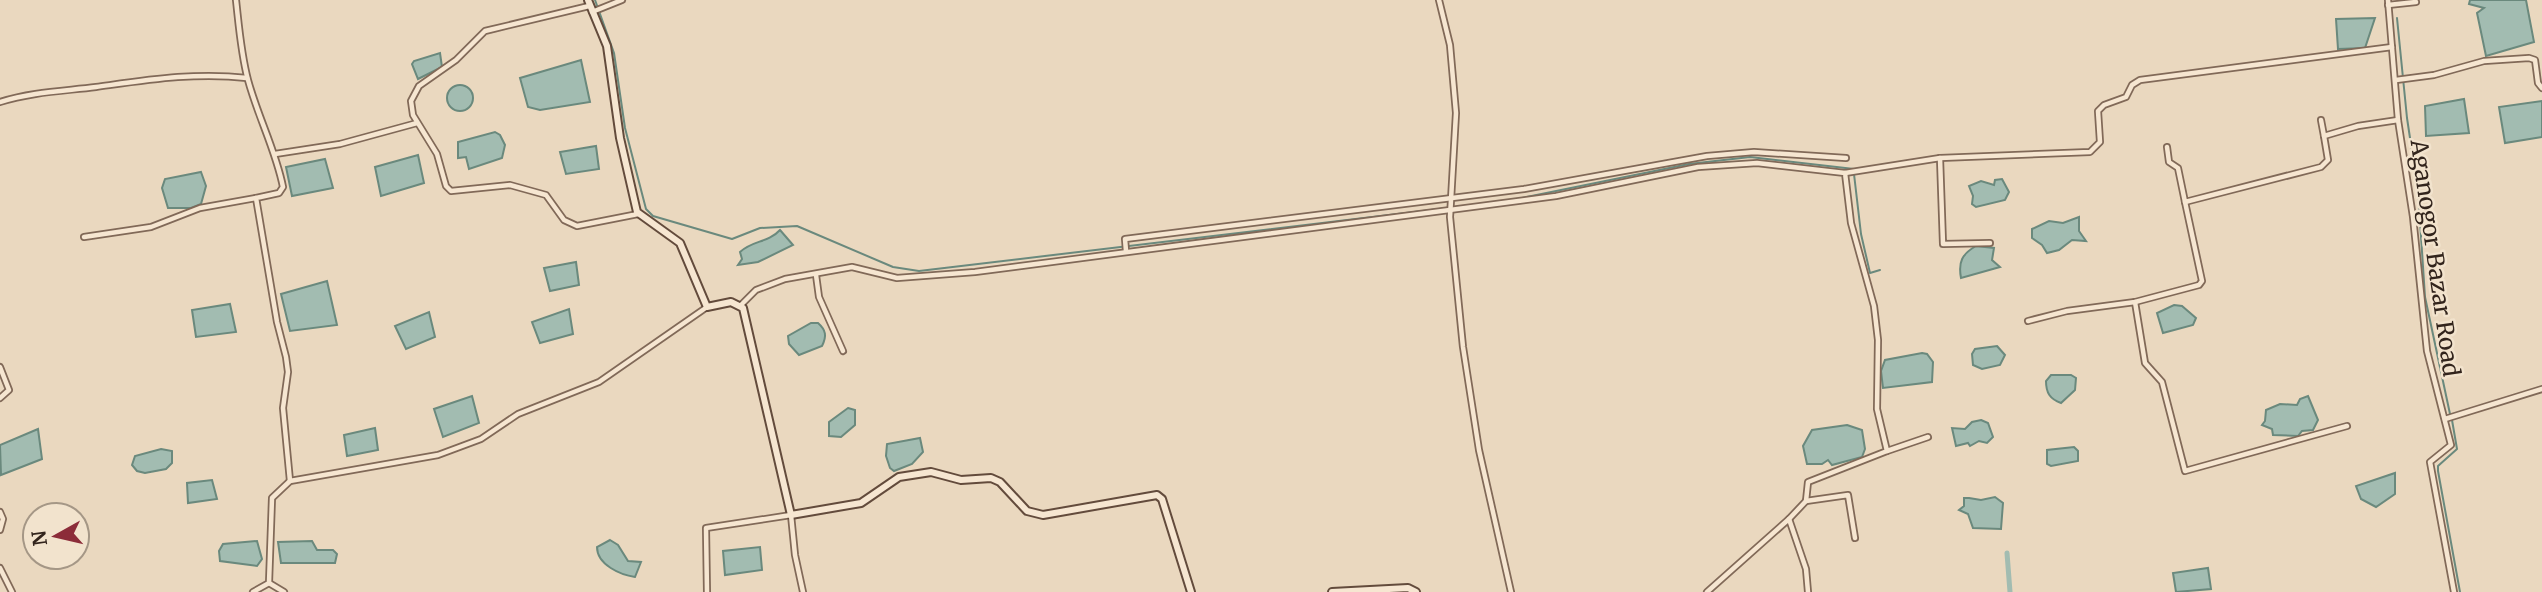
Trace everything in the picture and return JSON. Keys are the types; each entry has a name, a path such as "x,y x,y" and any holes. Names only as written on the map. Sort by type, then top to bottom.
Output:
{"main road":[{"path":"589,6 607,46 620,138 638,214 680,243 706,307 731,302 741,305 791,515 861,503 899,478 931,472 961,480 991,478 1000,482 1027,510 1044,515 1157,495 1162,499 1191,592"},
{"path":"1332,592 1408,588 1416,592"}],"street":[{"path":"84,237 151,227 200,208 282,191 275,154 268,142 247,78 236,0"},
{"path":"622,0 601,8 589,6 485,31 456,60 419,86 411,101 416,123 427,134 446,186 451,191 510,185 545,195 564,220 576,226 638,214"},
{"path":"1439,0 1450,45 1456,113 1451,210 1463,346 1479,450 1511,592"},
{"path":"2388,2 2416,2"},
{"name":"Aganogor Bazar Road","path":"2388,2 2392,47 2400,79 2398,120 2413,217 2427,351 2451,445 2430,462 2454,592"},
{"path":"741,305 751,294 777,282 852,267 897,278 975,272 1126,249 1556,196 1698,167 1757,163 1846,172 1940,158 2090,152 2100,142 2098,111 2104,105 2126,97 2132,85 2140,80 2392,47"},
{"path":"2400,79 2434,75 2484,61 2529,58 2535,60 2538,83 2542,89"},
{"path":"0,102 23,95 163,77 211,75 247,78"},
{"path":"2185,202 2321,167 2328,160 2321,120"},
{"path":"2324,136 2358,126 2398,120"},
{"path":"275,154 340,144 416,123"},
{"path":"2028,321 2067,311 2135,302 2202,283 2178,167 2169,162 2167,147"},
{"path":"1126,249 1125,241 1316,214 1451,201 1707,156 1754,152 1846,158"},
{"path":"1940,158 1943,244 1990,243"},
{"path":"1846,172 1851,223 1874,306 1878,340 1877,409 1887,451"},
{"path":"256,198 287,365 284,408 290,481"},
{"path":"816,275 820,298 842,351"},
{"path":"2135,302 2145,363 2162,382 2185,471 2347,426"},
{"path":"269,583 272,499 290,481 438,455 481,439 518,414 599,382 706,307"},
{"path":"0,367 9,390 0,398"},
{"path":"2446,419 2542,389"},
{"path":"1707,592 1806,501 1808,482 1928,437"},
{"path":"1806,501 1848,495 1855,538"},
{"path":"0,512 3,519 0,530"},
{"path":"707,592 706,528 791,515 794,555 803,592"},
{"path":"1789,519 1806,569 1808,592"},
{"path":"0,568 12,592"},
{"path":"253,592 269,583"},
{"path":"269,583 284,592"}],"shaded area":[{"path":"2470,0 2526,0 2534,42 2486,56 2477,13 2484,8 2469,4"},
{"path":"2375,18 2365,48 2338,49 2336,19"},
{"path":"440,53 442,67 418,79 412,64 414,61"},
{"path":"581,60 590,102 540,110 528,107 520,78"},
{"path":"460,85 469,89 473,98 469,107 460,111 451,107 447,98 451,89"},
{"path":"2464,99 2469,133 2426,136 2425,106"},
{"path":"2542,101 2542,137 2505,143 2499,107"},
{"path":"495,132 500,135 505,145 502,158 469,169 466,157 458,158 458,142"},
{"path":"596,146 599,169 566,174 560,152"},
{"path":"418,155 424,183 381,196 375,167"},
{"path":"325,159 333,188 292,196 286,167"},
{"path":"201,172 206,186 201,204 191,208 168,208 162,188 165,179"},
{"path":"2002,179 2009,192 2005,200 1976,207 1972,204 1973,196 1969,186 1981,181 1994,185 1995,180"},
{"path":"2079,217 2079,231 2086,241 2072,240 2059,250 2047,253 2042,245 2032,238 2032,229 2049,221 2063,223"},
{"path":"780,230 793,245 758,262 738,265 742,259 740,252"},
{"path":"1976,246 1994,248 1992,260 2000,267 1961,278 1962,259"},
{"path":"576,262 579,285 550,291 544,268"},
{"path":"327,281 337,325 290,331 281,294"},
{"path":"230,304 236,332 196,337 192,310"},
{"path":"2174,305 2182,306 2196,318 2193,325 2163,333 2157,313"},
{"path":"569,309 573,334 540,343 532,322"},
{"path":"429,312 435,337 406,349 395,326"},
{"path":"811,323 818,323 823,328 824,342 822,346 799,355 789,344 788,336"},
{"path":"1997,346 2005,355 2000,365 1982,369 1973,365 1972,354 1975,349"},
{"path":"1927,354 1933,362 1932,382 1883,388 1881,371 1885,360"},
{"path":"2051,375 2071,375 2076,378 2075,390 2061,403 2054,400 2048,392 2046,381"},
{"path":"472,396 479,423 443,437 434,409"},
{"path":"2308,396 2318,420 2313,430 2302,431 2298,436 2273,435 2272,429 2262,425 2266,410 2280,404 2297,405 2300,399"},
{"path":"848,408 855,410 855,425 841,437 829,436 829,422"},
{"path":"1981,420 1988,423 1993,437 1987,443 1979,441 1970,446 1968,443 1956,446 1952,428 1965,429 1972,422"},
{"path":"1847,425 1862,430 1865,449 1862,457 1832,465 1828,460 1822,464 1807,464 1803,446 1812,430"},
{"path":"375,428 378,450 347,456 344,435"},
{"path":"38,429 42,459 1,475 0,445"},
{"path":"920,438 923,452 912,464 894,471 890,468 886,456 887,444"},
{"path":"2074,447 2078,451 2078,461 2051,466 2047,464 2047,450"},
{"path":"161,449 172,451 172,463 166,469 145,473 137,471 132,465 135,456"},
{"path":"2395,473 2395,494 2376,507 2361,499 2356,486"},
{"path":"212,480 217,499 188,503 187,483"},
{"path":"1995,497 2003,503 2001,529 1973,528 1968,514 1959,510 1964,506 1964,498 1981,500"},
{"path":"610,540 618,545 628,561 641,562 635,577 617,571 601,559 597,547"},
{"path":"257,541 262,559 257,566 220,561 219,551 223,544"},
{"path":"312,541 317,550 333,550 337,554 335,563 281,563 278,542"},
{"path":"760,547 762,570 725,575 723,551"},
{"path":"2208,568 2211,589 2176,592 2173,573"}],"waterway":[{"path":"595,0 614,53 625,128 646,209 653,216 732,239 760,228 797,226 893,267 919,271 1464,206"},
{"path":"2397,18 2407,118 2418,191 2425,297 2450,414"},
{"path":"1522,198 1689,164 1750,157 1854,169"},
{"path":"1854,174 1861,234 1870,273 1880,270"},
{"path":"2452,420 2457,449 2438,466 2438,471 2460,592"},
{"path":"2007,553 2010,592"}]}
